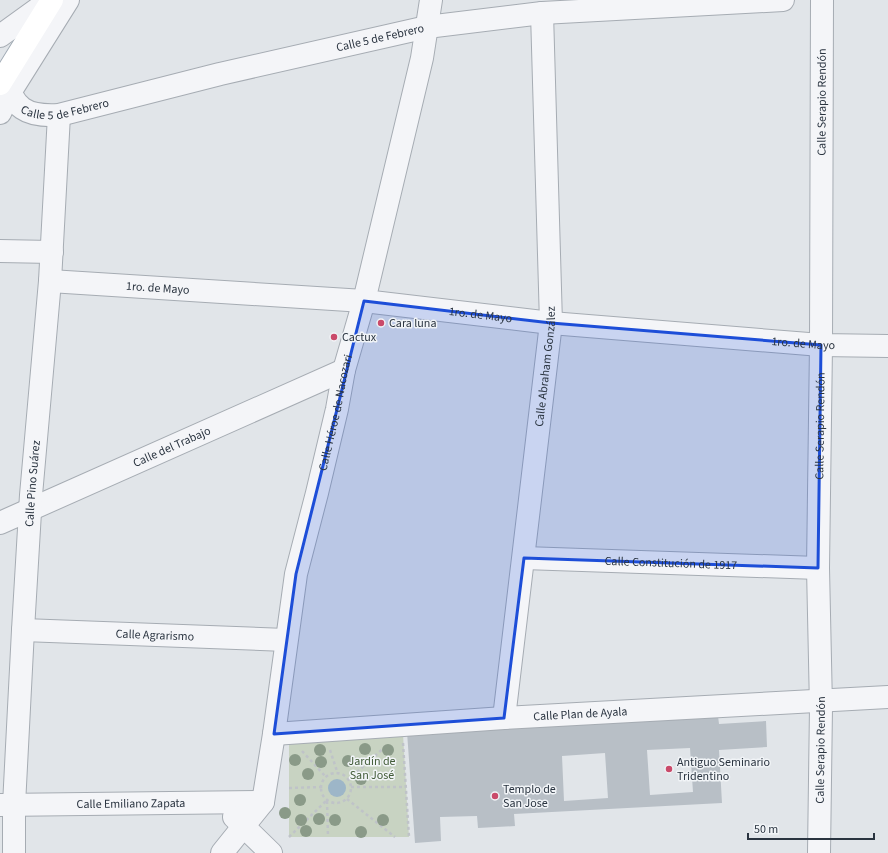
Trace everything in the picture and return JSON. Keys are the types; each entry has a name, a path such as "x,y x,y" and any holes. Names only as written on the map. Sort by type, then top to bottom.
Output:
{"main road":[{"path":"4,85 51,0"}],"street":[{"path":"0,36 51,0"},
{"path":"0,113 4,85 68,0"},
{"name":"Calle Héroe de Nacozari","path":"262,802 274,734 296,574 337,409 344,370 364,301 422,58 431,0"},
{"name":"Calle 5 de Febrero","path":"4,85 16,103 30,112 44,116 59,115 220,74 427,27 542,13 783,0"},
{"name":"Calle Serapio Rendón","path":"819,853 820,702 818,568 821,344 822,0"},
{"name":"Calle Abraham González","path":"504,718 551,323 542,13"},
{"name":"Calle Pino Suárez","path":"14,853 7,805 23,630 31,509 50,281 59,115"},
{"path":"0,251 52,252"},
{"name":"1ro. de Mayo","path":"50,281 364,301 551,323 821,344 888,346"},
{"name":"Calle del Trabajo","path":"0,523 344,370"},
{"name":"Calle Constitución de 1917","path":"524,558 818,568"},
{"name":"Calle Agrarismo","path":"23,630 286,640"},
{"name":"Calle Plan de Ayala","path":"274,734 504,718 820,702 888,697"},
{"path":"222,853 244,827 262,802"},
{"name":"Calle Emiliano Zapata","path":"7,805 262,802"},
{"path":"218,803 271,853"}],"path":[{"path":"403,738 409,837"},
{"path":"348,780 386,746"},
{"path":"299,748 326,777"},
{"path":"330,748 338,774"},
{"path":"338,774 342,775 348,780 351,787 349,795 339,803 327,800 323,795 321,787 326,777 338,774"},
{"path":"289,788 321,787"},
{"path":"351,787 406,787"},
{"path":"347,798 394,837"},
{"path":"289,837 327,800"},
{"path":"327,800 328,837"}],"highlighted area":[{"path":"364,301 551,323 821,345 818,568 524,558 504,718 274,734 296,574"}],"green space":[{"name":"Jardín de San José","path":"403,734 409,837 289,837 289,739"}],"water":[{"path":"337,779 343,782 346,788 343,794 337,797 331,794 328,788 331,782"}],"building":[{"path":"718,716 719,724 766,721 767,747 719,750 722,803 514,814 515,826 478,828 477,816 440,817 441,841 415,843 407,732","holes":["690,748 693,792 650,795 647,750","605,753 608,798 564,801 562,756"]}],"place":[{"name":"Cara luna","path":"381,323"},
{"name":"Cactux","path":"334,337"},
{"name":"Antiguo Seminario Tridentino","path":"669,769"},
{"name":"Templo de San Jose","path":"495,796"}]}
